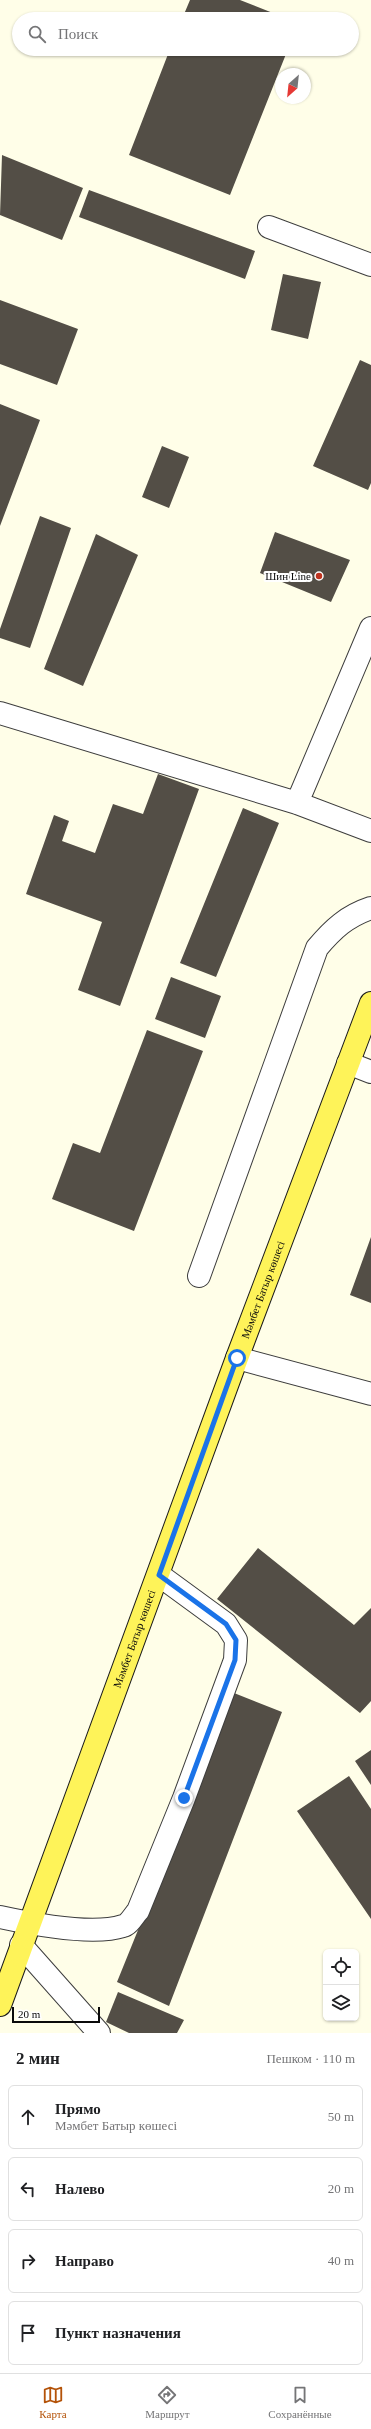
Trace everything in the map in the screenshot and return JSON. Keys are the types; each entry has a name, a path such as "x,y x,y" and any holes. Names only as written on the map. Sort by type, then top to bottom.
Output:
{"main road":[{"name":"Мәмбет Батыр көшесі","path":"0,2004 159,1575 237,1358 371,1003"}],"street":[{"path":"269,227 371,265"},
{"path":"297,803 371,628"},
{"path":"1,712 297,803 371,831"},
{"path":"199,1276 317,948 335,927 360,912 371,908"},
{"path":"348,1063 371,1072"},
{"path":"237,1358 371,1394"},
{"path":"0,1917 29,1924 99,1930 125,1926 138,1911 184,1798 235,1660 236,1640 226,1624 159,1575"},
{"path":"21,1945 99,2033"}],"building":[{"path":"190,0 240,0 270,12 185,12"},
{"path":"167,56 285,56 280,68 275,68 275,82 230,195 129,155"},
{"path":"2,155 83,188 62,240 0,215"},
{"path":"89,190 255,251 245,279 79,217"},
{"path":"283,274 321,282 308,339 271,330"},
{"path":"0,300 78,329 57,385 0,364"},
{"path":"360,360 371,365 371,483 368,490 313,466"},
{"path":"0,404 40,420 0,526"},
{"path":"162,446 189,457 169,508 142,497"},
{"path":"40,516 71,528 30,648 0,638 0,629"},
{"path":"275,532 350,560 331,602 260,573"},
{"path":"96,534 138,555 83,686 44,669"},
{"path":"158,774 199,789 120,1006 78,990 102,922 26,894 54,815 69,821 62,841 95,853 113,804 143,814"},
{"path":"243,808 279,823 216,977 180,963"},
{"path":"171,977 221,996 205,1038 155,1019"},
{"path":"147,1030 203,1051 134,1231 52,1199 73,1143 100,1153"},
{"path":"371,1237 371,1303 350,1295"},
{"path":"258,1548 354,1625 371,1608 371,1701 360,1713 217,1599"},
{"path":"234,1693 282,1712 169,2006 117,1982"},
{"path":"371,1750 371,1785 355,1761"},
{"path":"349,1776 371,1809 371,1919 297,1811"},
{"path":"118,1992 184,2020 177,2033 129,2033 106,2022"}],"place":[{"name":"Шин Line","path":"319,576"}],"route":[{"path":"184,1798 235,1660 236,1640 226,1624 159,1575 237,1358"}]}
